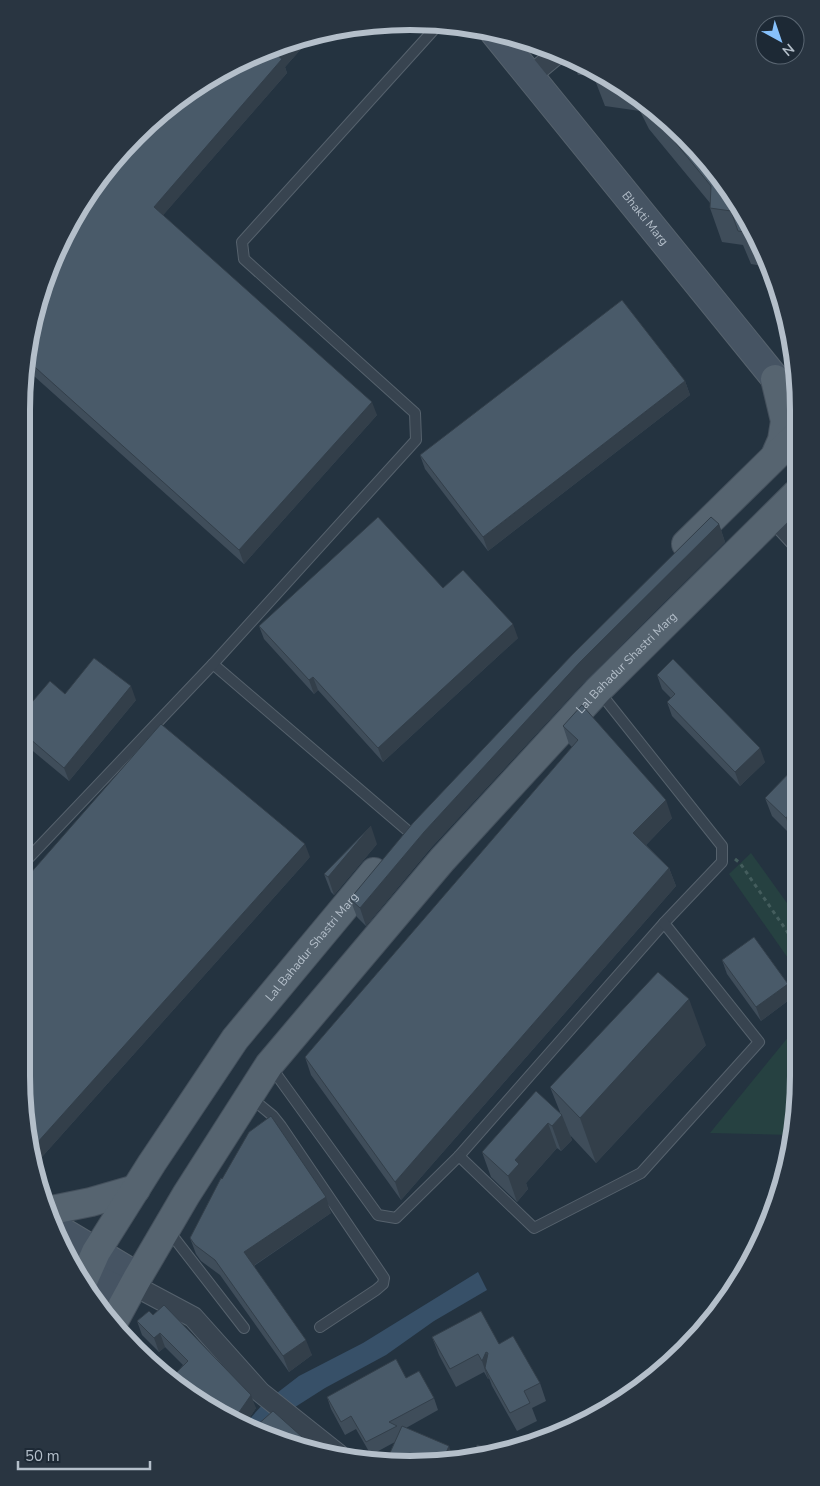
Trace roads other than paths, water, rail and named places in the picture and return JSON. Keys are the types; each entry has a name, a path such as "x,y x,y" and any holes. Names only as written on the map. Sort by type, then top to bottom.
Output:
{"main road":[{"name":"Bhakti Marg","path":"502,41 785,385"},
{"path":"774,457 782,440 785,420 785,385"},
{"path":"670,560 790,442"},
{"name":"Lal Bahadur Shastri Marg","path":"117,1317 166,1228 269,1065 442,860 598,690 790,500"},
{"name":"Lal Bahadur Shastri Marg","path":"86,1269 136,1188 235,1039 415,824"},
{"path":"54,1209 114,1196 136,1188"},
{"path":"73,1251 86,1269 133,1286"}],"street":[{"path":"526,72 541,54"},
{"path":"526,72 551,57"},
{"path":"773,516 790,534"},
{"path":"133,1286 193,1317 260,1392 330,1447"}],"lane":[{"path":"30,858 213,664 416,440 415,413 244,259 242,242 433,31"},
{"path":"213,664 415,824"},
{"path":"269,1065 378,1215 396,1218 459,1156 664,923 722,862 722,846 598,690"},
{"path":"459,1156 534,1228 641,1172 758,1042 664,923"},
{"path":"249,1096 273,1116 281,1126 384,1278 383,1284 376,1290 320,1327"},
{"path":"166,1228 244,1328"}],"water":[{"path":"478,1272 487,1290 434,1321 386,1355 325,1388 270,1423 267,1428 249,1420 264,1403 299,1376 363,1343"}]}
